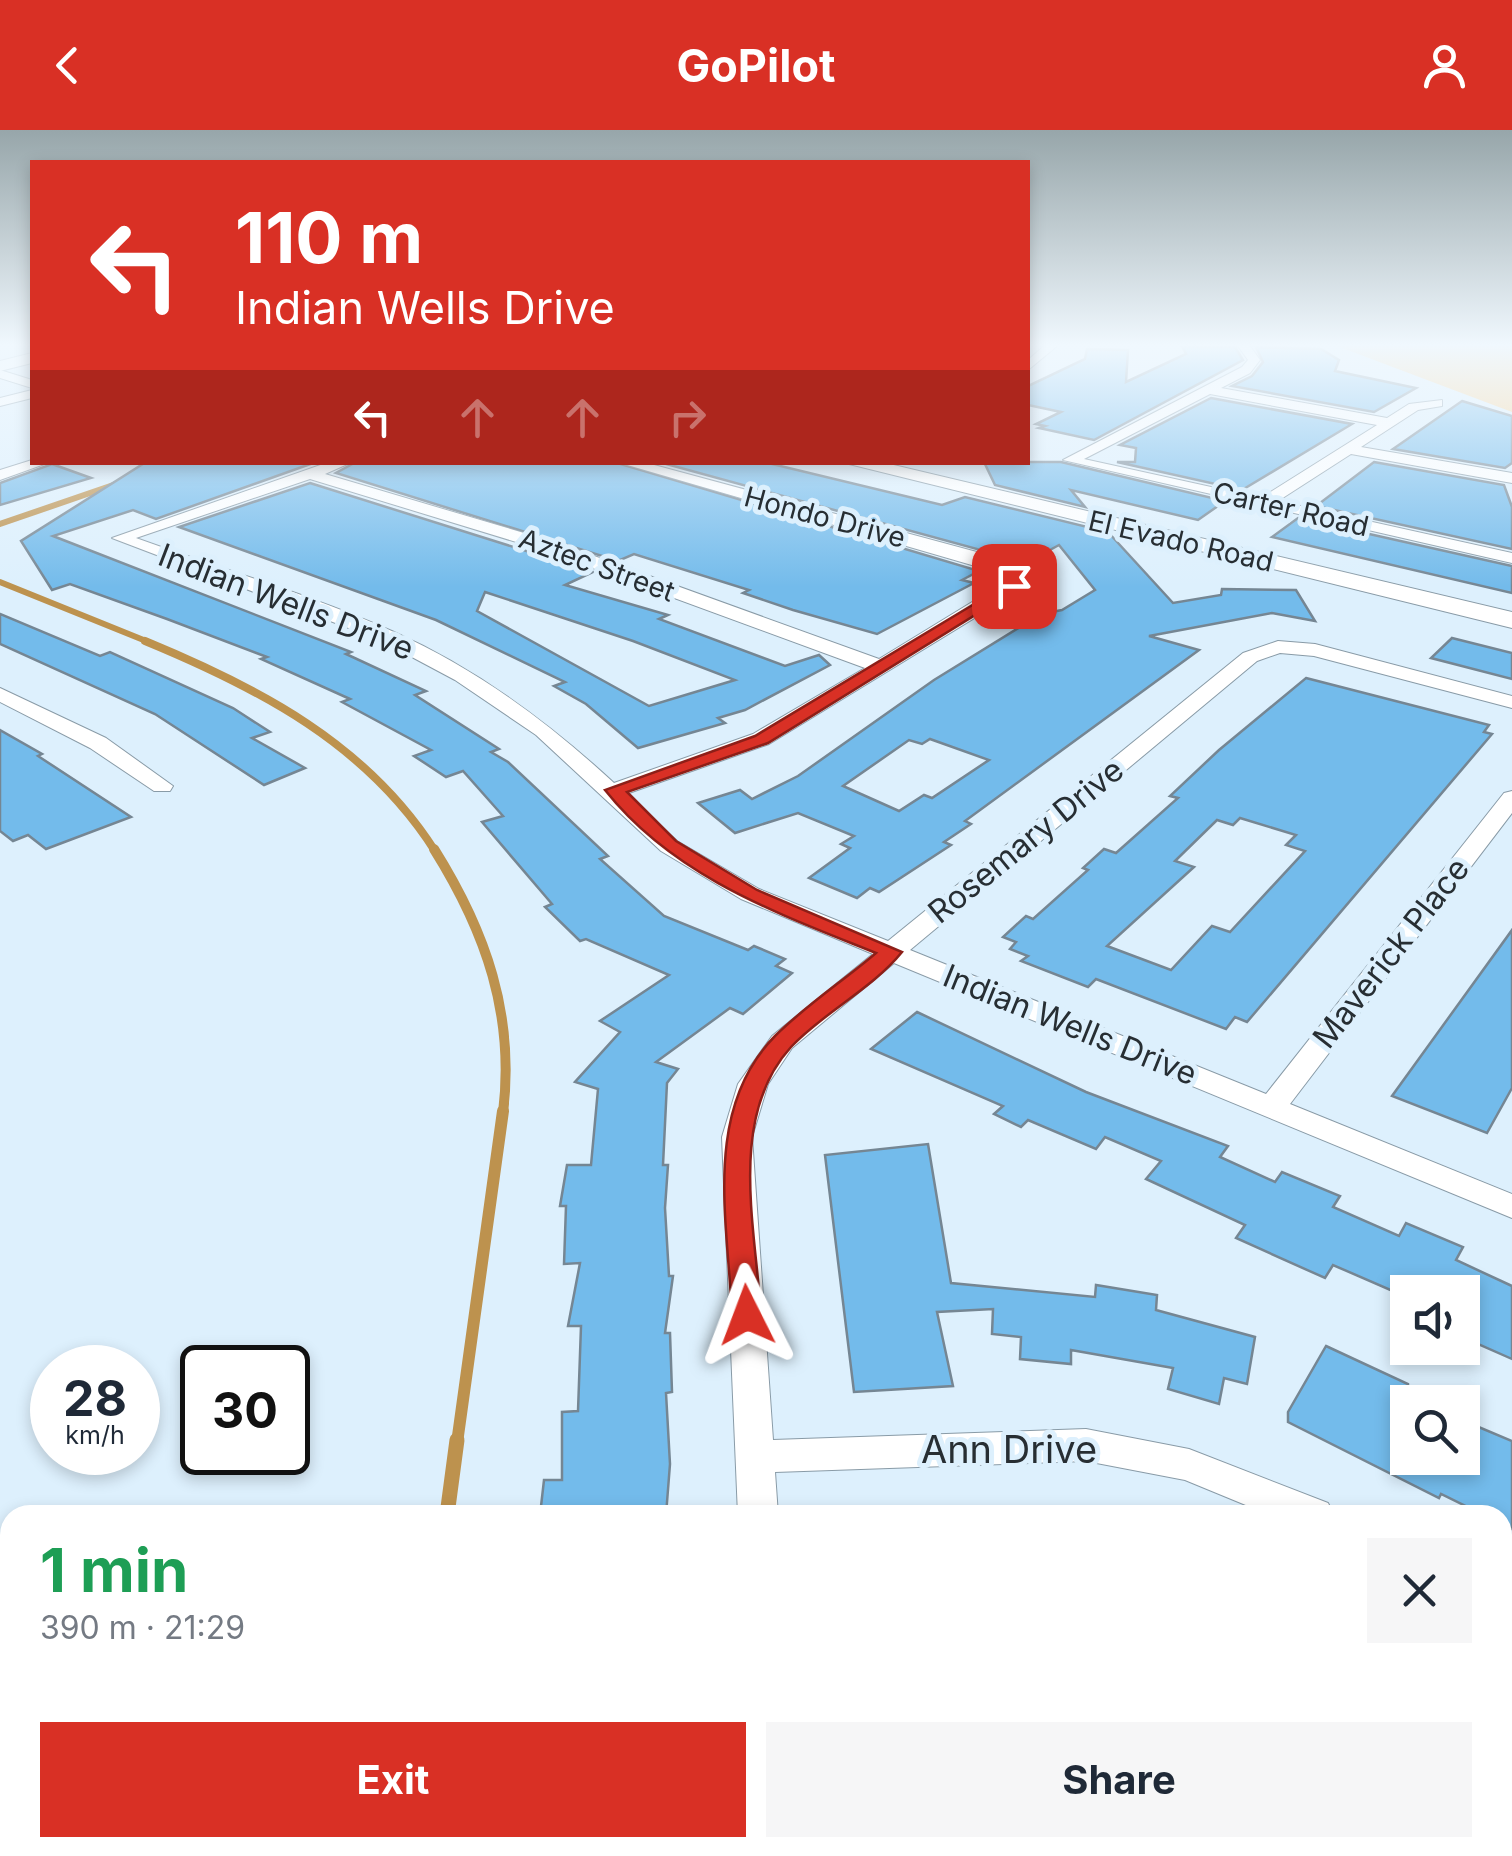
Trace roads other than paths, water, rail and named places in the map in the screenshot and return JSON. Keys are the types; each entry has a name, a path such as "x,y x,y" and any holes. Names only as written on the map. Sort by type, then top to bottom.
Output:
{"main road":[{"name":"El Evado Road","path":"864,465 1512,620"}],"street":[{"name":"Carter Road","path":"1135,427 1070,460 1512,558"},
{"path":"1264,503 1383,427"},
{"path":"1348,449 1512,478"},
{"path":"0,475 33,465"},
{"path":"310,474 336,465"},
{"name":"Hondo Drive","path":"635,465 993,562 1024,574 1014,586 880,667"},
{"name":"Indian Wells Drive","path":"310,474 120,538 387,636 462,676 544,730 614,790 669,846 750,894 1512,1207"},
{"name":"Aztec Street","path":"310,474 556,548 880,667"},
{"name":"Rosemary Drive","path":"757,1505 737,1137 752,1084 782,1042 1250,657 1278,646 1315,650 1512,702"},
{"path":"614,790 761,740 880,667"},
{"path":"0,694 98,743 162,786"},
{"name":"Maverick Place","path":"1271,1108 1512,798"},
{"name":"Ann Drive","path":"754,1457 1086,1445 1189,1465 1289,1505"}],"waterway":[{"path":"0,524 119,483"},
{"path":"0,582 151,643"},
{"path":"145,641 269,700 343,750 408,813 435,851"},
{"path":"434,849 468,911 493,975 505,1042 503,1113"},
{"path":"457,1443 503,1111"},
{"path":"448,1505 457,1440"}]}
